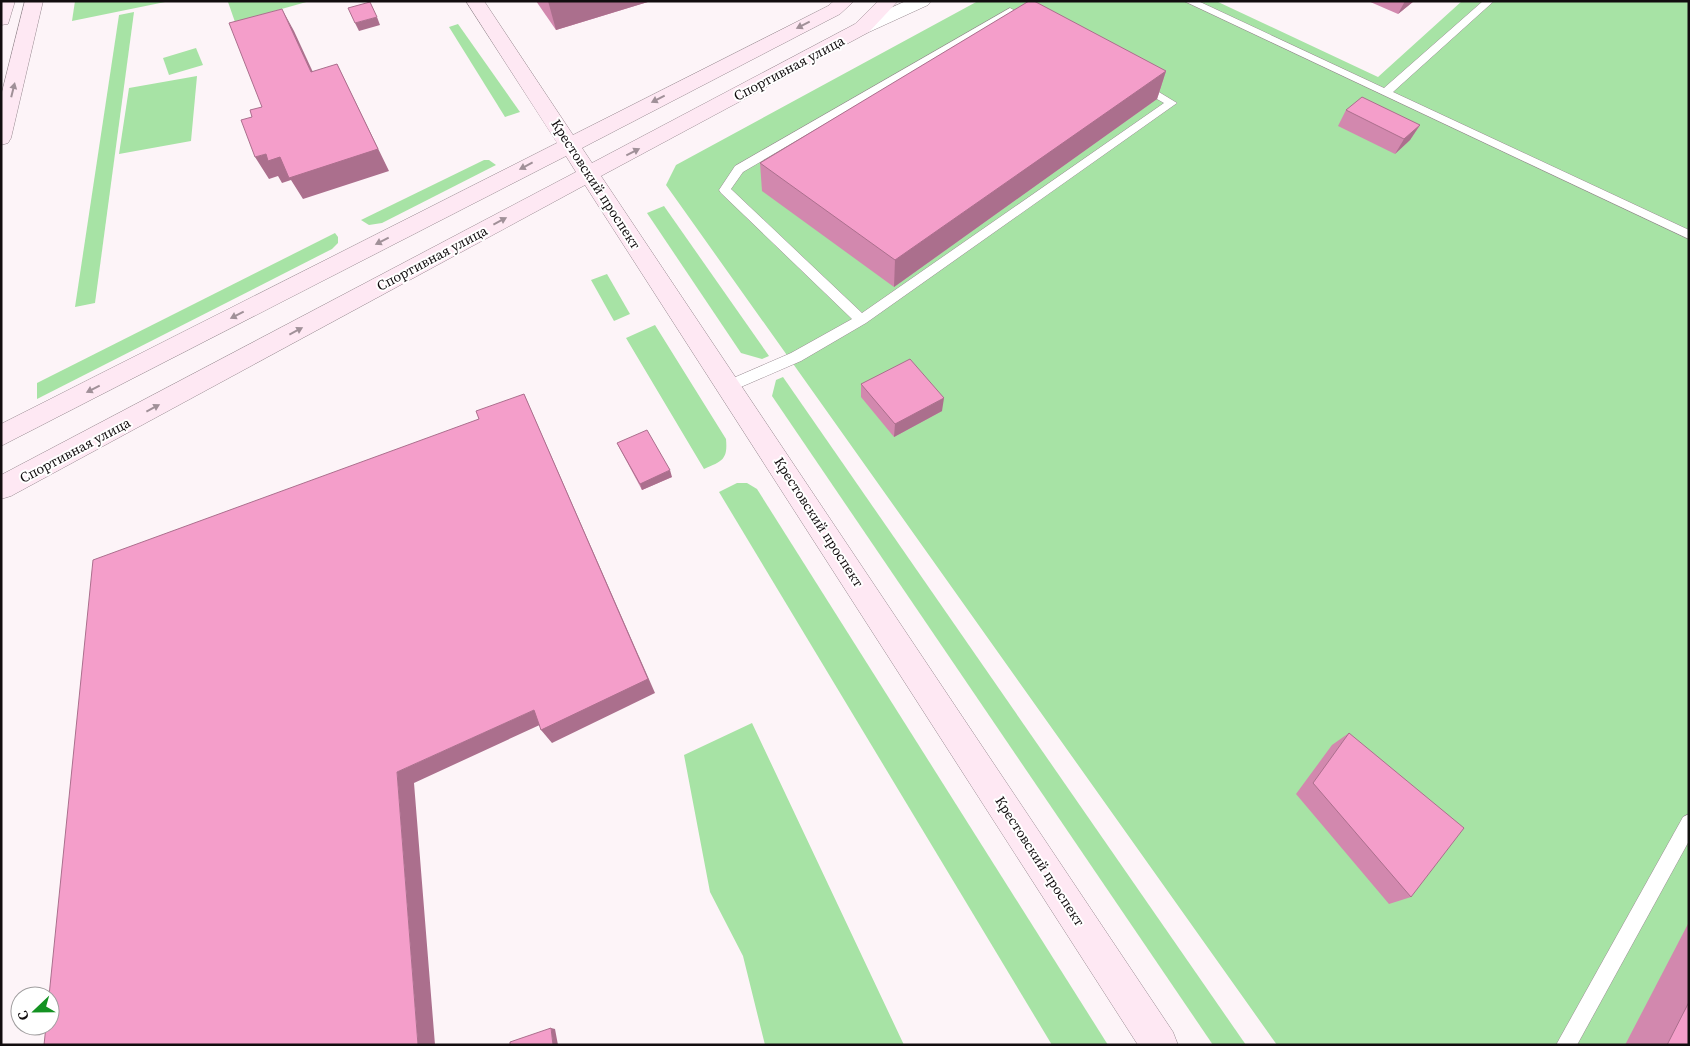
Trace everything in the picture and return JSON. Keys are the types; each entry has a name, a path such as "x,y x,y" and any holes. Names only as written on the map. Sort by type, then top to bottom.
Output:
{"street":[{"path":"1,20 6,1"},
{"path":"1,138 34,1"},
{"name":"Крестовский проспект","path":"475,1 1160,1045"},
{"path":"1,436 834,10 845,1"},
{"name":"Спортивная улица","path":"862,28 889,1"},
{"name":"Спортивная улица","path":"1,488 862,28 922,1"}],"lane":[{"path":"1189,1 1689,235"},
{"path":"1385,93 1489,1"},
{"path":"861,320 725,190 740,169 1010,11 1035,25"},
{"path":"729,386 796,357 861,320 1172,103 1129,79"},
{"path":"1566,1045 1689,823"}],"green space":[{"path":"75,1 170,1 72,21"},
{"path":"310,1 235,22 228,2"},
{"path":"978,1 1216,1 1378,77 1462,1 1689,1 1689,1045 1277,1045 666,185 676,165"},
{"path":"134,12 95,303 75,307 119,15"},
{"path":"458,24 520,112 505,117 449,27"},
{"path":"196,48 203,65 169,75 163,58"},
{"path":"197,76 191,141 119,154 129,88"},
{"path":"484,160 489,160 496,165 382,223 369,225 361,220"},
{"path":"664,206 769,356 762,359 741,353 647,213"},
{"path":"335,233 338,237 338,243 332,249 37,399 37,383"},
{"path":"607,274 630,314 614,321 591,280"},
{"path":"655,325 726,439 725,456 719,462 704,469 626,338"},
{"path":"783,377 1246,1045 1213,1045 772,396 776,380"},
{"path":"737,483 747,483 757,489 1108,1045 1052,1045 719,492"},
{"path":"752,723 904,1045 765,1045 743,956 710,892 684,755"}],"building":[{"path":"1029,1 1034,1 1166,71 895,260 760,163"},
{"path":"370,2 377,17 355,23 348,8"},
{"path":"282,9 311,72 337,64 378,149 289,178 280,157 268,161 266,154 255,157 241,120 252,117 250,110 262,107 229,23"},
{"path":"1362,97 1420,125 1404,139 1346,110"},
{"path":"910,359 944,398 895,424 861,384"},
{"path":"524,394 648,679 541,730 534,710 397,772 418,1045 44,1045 45,1036 60,1036 60,986 50,986 93,560 479,419 476,411"},
{"path":"647,430 670,470 640,484 617,443"},
{"path":"1349,733 1464,828 1411,897 1313,783"},
{"path":"1689,1002 1689,1045 1667,1045"},
{"path":"551,1028 553,1045 510,1045 510,1042"}]}
